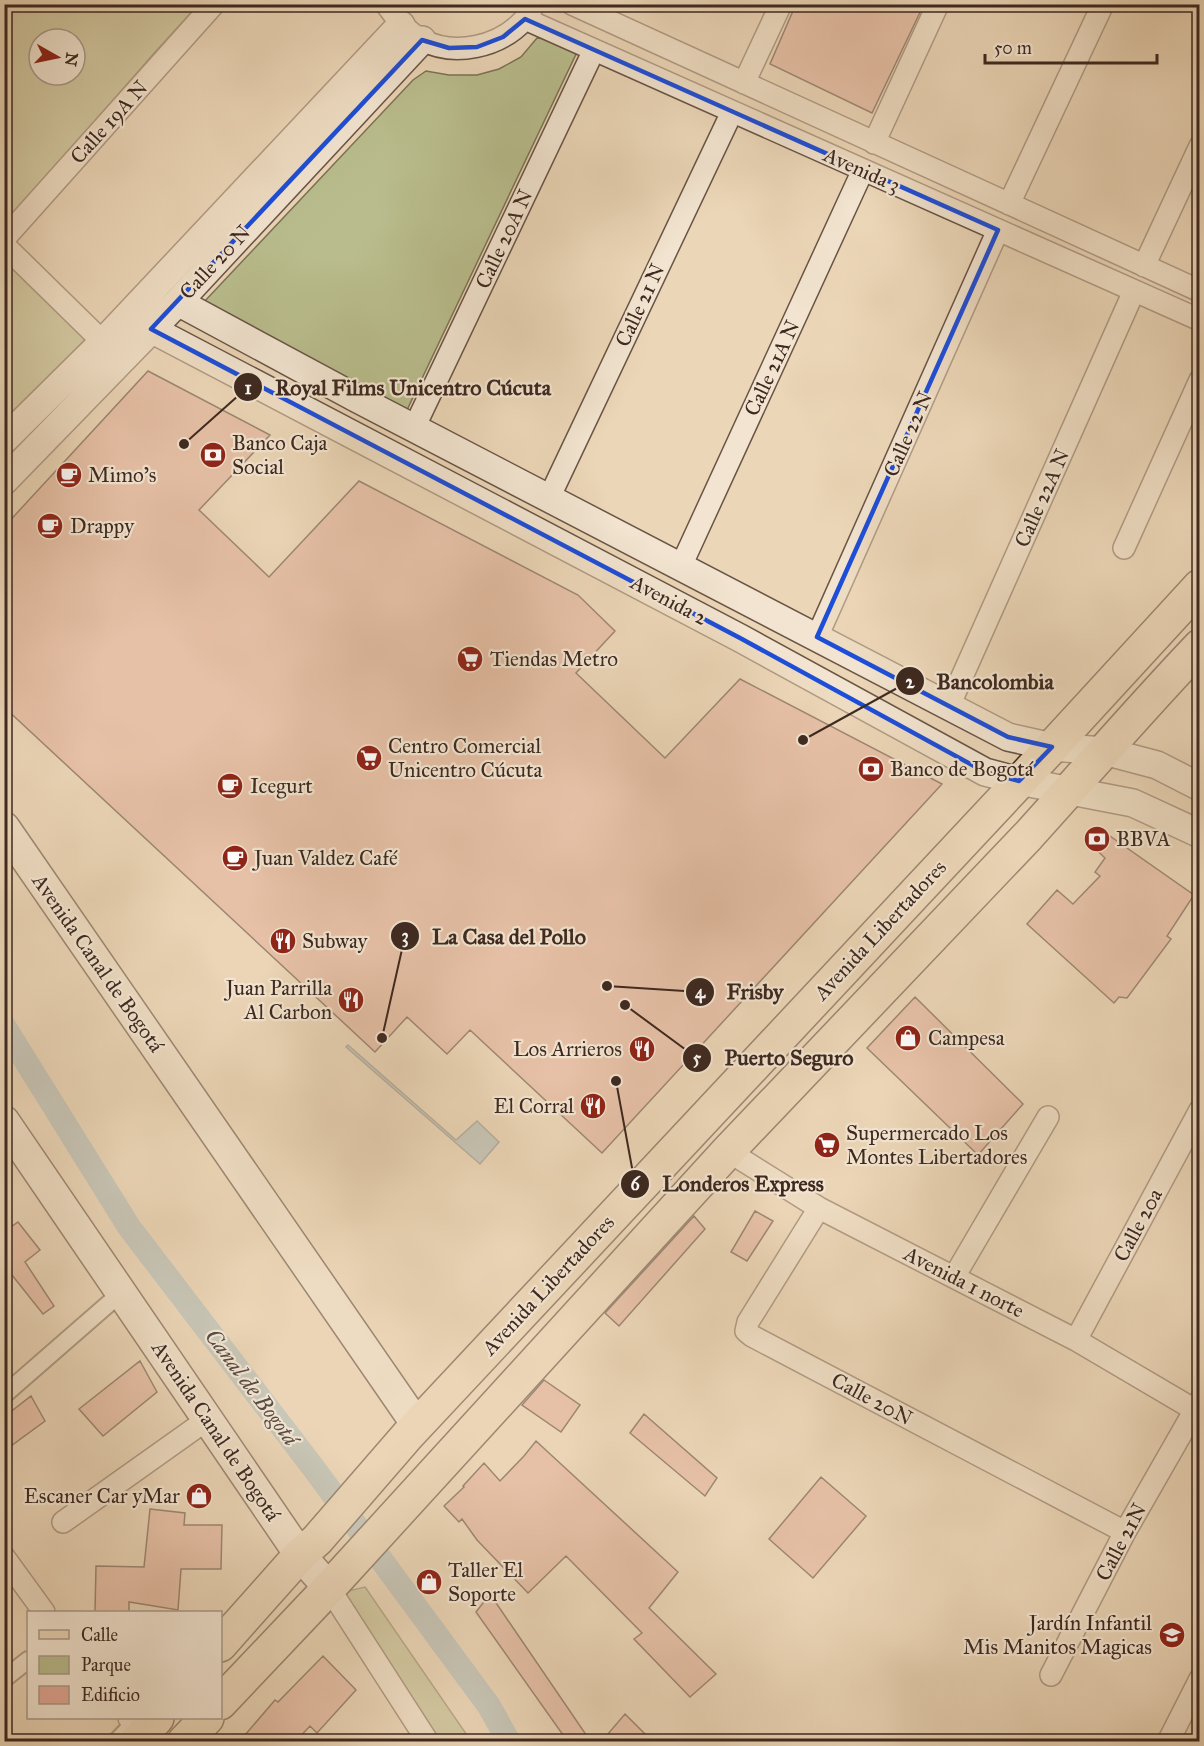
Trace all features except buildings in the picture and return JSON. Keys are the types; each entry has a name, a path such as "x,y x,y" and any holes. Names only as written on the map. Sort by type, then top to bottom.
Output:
{"main road":[{"name":"Avenida Libertadores","path":"222,1643 412,1430 1200,586"},
{"name":"Avenida Libertadores","path":"222,1701 335,1582 728,1151 1069,791 1200,646"},
{"name":"Avenida Canal de Bogotá","path":"4,826 412,1430"},
{"name":"Avenida Canal de Bogotá","path":"4,1121 208,1419 335,1582"},
{"path":"184,1742 206,1719"}],"street":[{"name":"Calle 19A N","path":"4,239 214,4"},
{"name":"Avenida 3","path":"572,4 611,13 744,83 1200,291"},
{"path":"744,83 781,4"},
{"path":"874,143 938,4"},
{"path":"1009,204 1102,4"},
{"name":"Avenida 3","path":"529,12 594,50 1200,320"},
{"path":"403,23 449,48 477,47 503,37 529,12"},
{"name":"Calle 20 N","path":"4,482 178,302 403,23"},
{"name":"Calle 20 N","path":"4,440 103,342 403,23"},
{"name":"Calle 20A N","path":"414,428 594,50"},
{"name":"Calle 21 N","path":"549,498 732,112"},
{"path":"1144,266 1200,146"},
{"name":"Calle 21A N","path":"681,566 863,170"},
{"name":"Calle 22 N","path":"817,637 998,230"},
{"path":"4,245 103,342"},
{"name":"Calle 22A N","path":"950,706 1134,291"},
{"name":"Avenida 2","path":"178,302 414,428 1008,736 1052,747 1104,751 1156,765 1200,787"},
{"name":"Avenida 2","path":"151,329 740,638 985,772 1019,781 1133,803 1200,834"},
{"path":"1124,548 1200,380"},
{"name":"Calle 20a","path":"1076,1340 1200,1110"},
{"path":"954,1277 1048,1116"},
{"name":"Avenida 1 norte","path":"728,1151 819,1208 1076,1340 1198,1408"},
{"name":"Calle 20N","path":"819,1208 748,1322 746,1331 1125,1532"},
{"path":"4,1395 122,1292"},
{"name":"Calle 21N","path":"1051,1675 1125,1532 1198,1408"},
{"path":"63,1522 208,1419"},
{"path":"4,1557 43,1611"},
{"name":"Avenida Canal de Bogotá","path":"335,1582 428,1742"},
{"path":"4,1679 27,1661"},
{"path":"1168,1742 1200,1678"}],"highlighted area":[{"path":"525,19 998,230 817,637 1008,737 1052,747 1019,781 985,772 740,638 151,329 422,40 449,48 477,47 503,37"}],"green space":[{"path":"5,5 198,5 5,225"},
{"path":"537,38 558,40 578,50 407,410 203,303 413,80 426,71 449,75 477,75 499,69 521,57"},
{"path":"5,253 94,340 5,439"},
{"path":"365,1587 471,1741 440,1741 344,1592"}],"water":[{"path":"348,1045 456,1140 477,1121 499,1142 480,1164 346,1047"}],"waterway":[{"name":"Canal de Bogotá","path":"4,1026 129,1227 315,1470 489,1706 509,1742"}],"place":[{"name":"Royal Films Unicentro Cúcuta","path":"184,444"},
{"name":"Banco Caja Social","path":"213,455"},
{"name":"Mimo's","path":"69,475"},
{"name":"Drappy","path":"50,526"},
{"name":"Tiendas Metro","path":"470,659"},
{"name":"Bancolombia","path":"803,740"},
{"name":"Centro Comercial Unicentro Cúcuta","path":"369,758"},
{"name":"Banco de Bogotá","path":"871,769"},
{"name":"Icegurt","path":"230,786"},
{"name":"BBVA","path":"1097,839"},
{"name":"Juan Valdez Café","path":"235,858"},
{"name":"Subway","path":"283,941"},
{"name":"Frisby","path":"607,986"},
{"name":"Juan Parrilla Al Carbon","path":"351,1000"},
{"name":"Puerto Seguro","path":"625,1005"},
{"name":"La Casa del Pollo","path":"382,1038"},
{"name":"Campesa","path":"908,1038"},
{"name":"Los Arrieros","path":"642,1049"},
{"name":"Londeros Express","path":"616,1081"},
{"name":"El Corral","path":"593,1106"},
{"name":"Supermercado Los Montes Libertadores","path":"827,1145"},
{"name":"Escaner Car yMar","path":"199,1496"},
{"name":"Taller El Soporte","path":"429,1582"},
{"name":"Jardín Infantil Mis Manitos Magicas","path":"1172,1635"}]}
